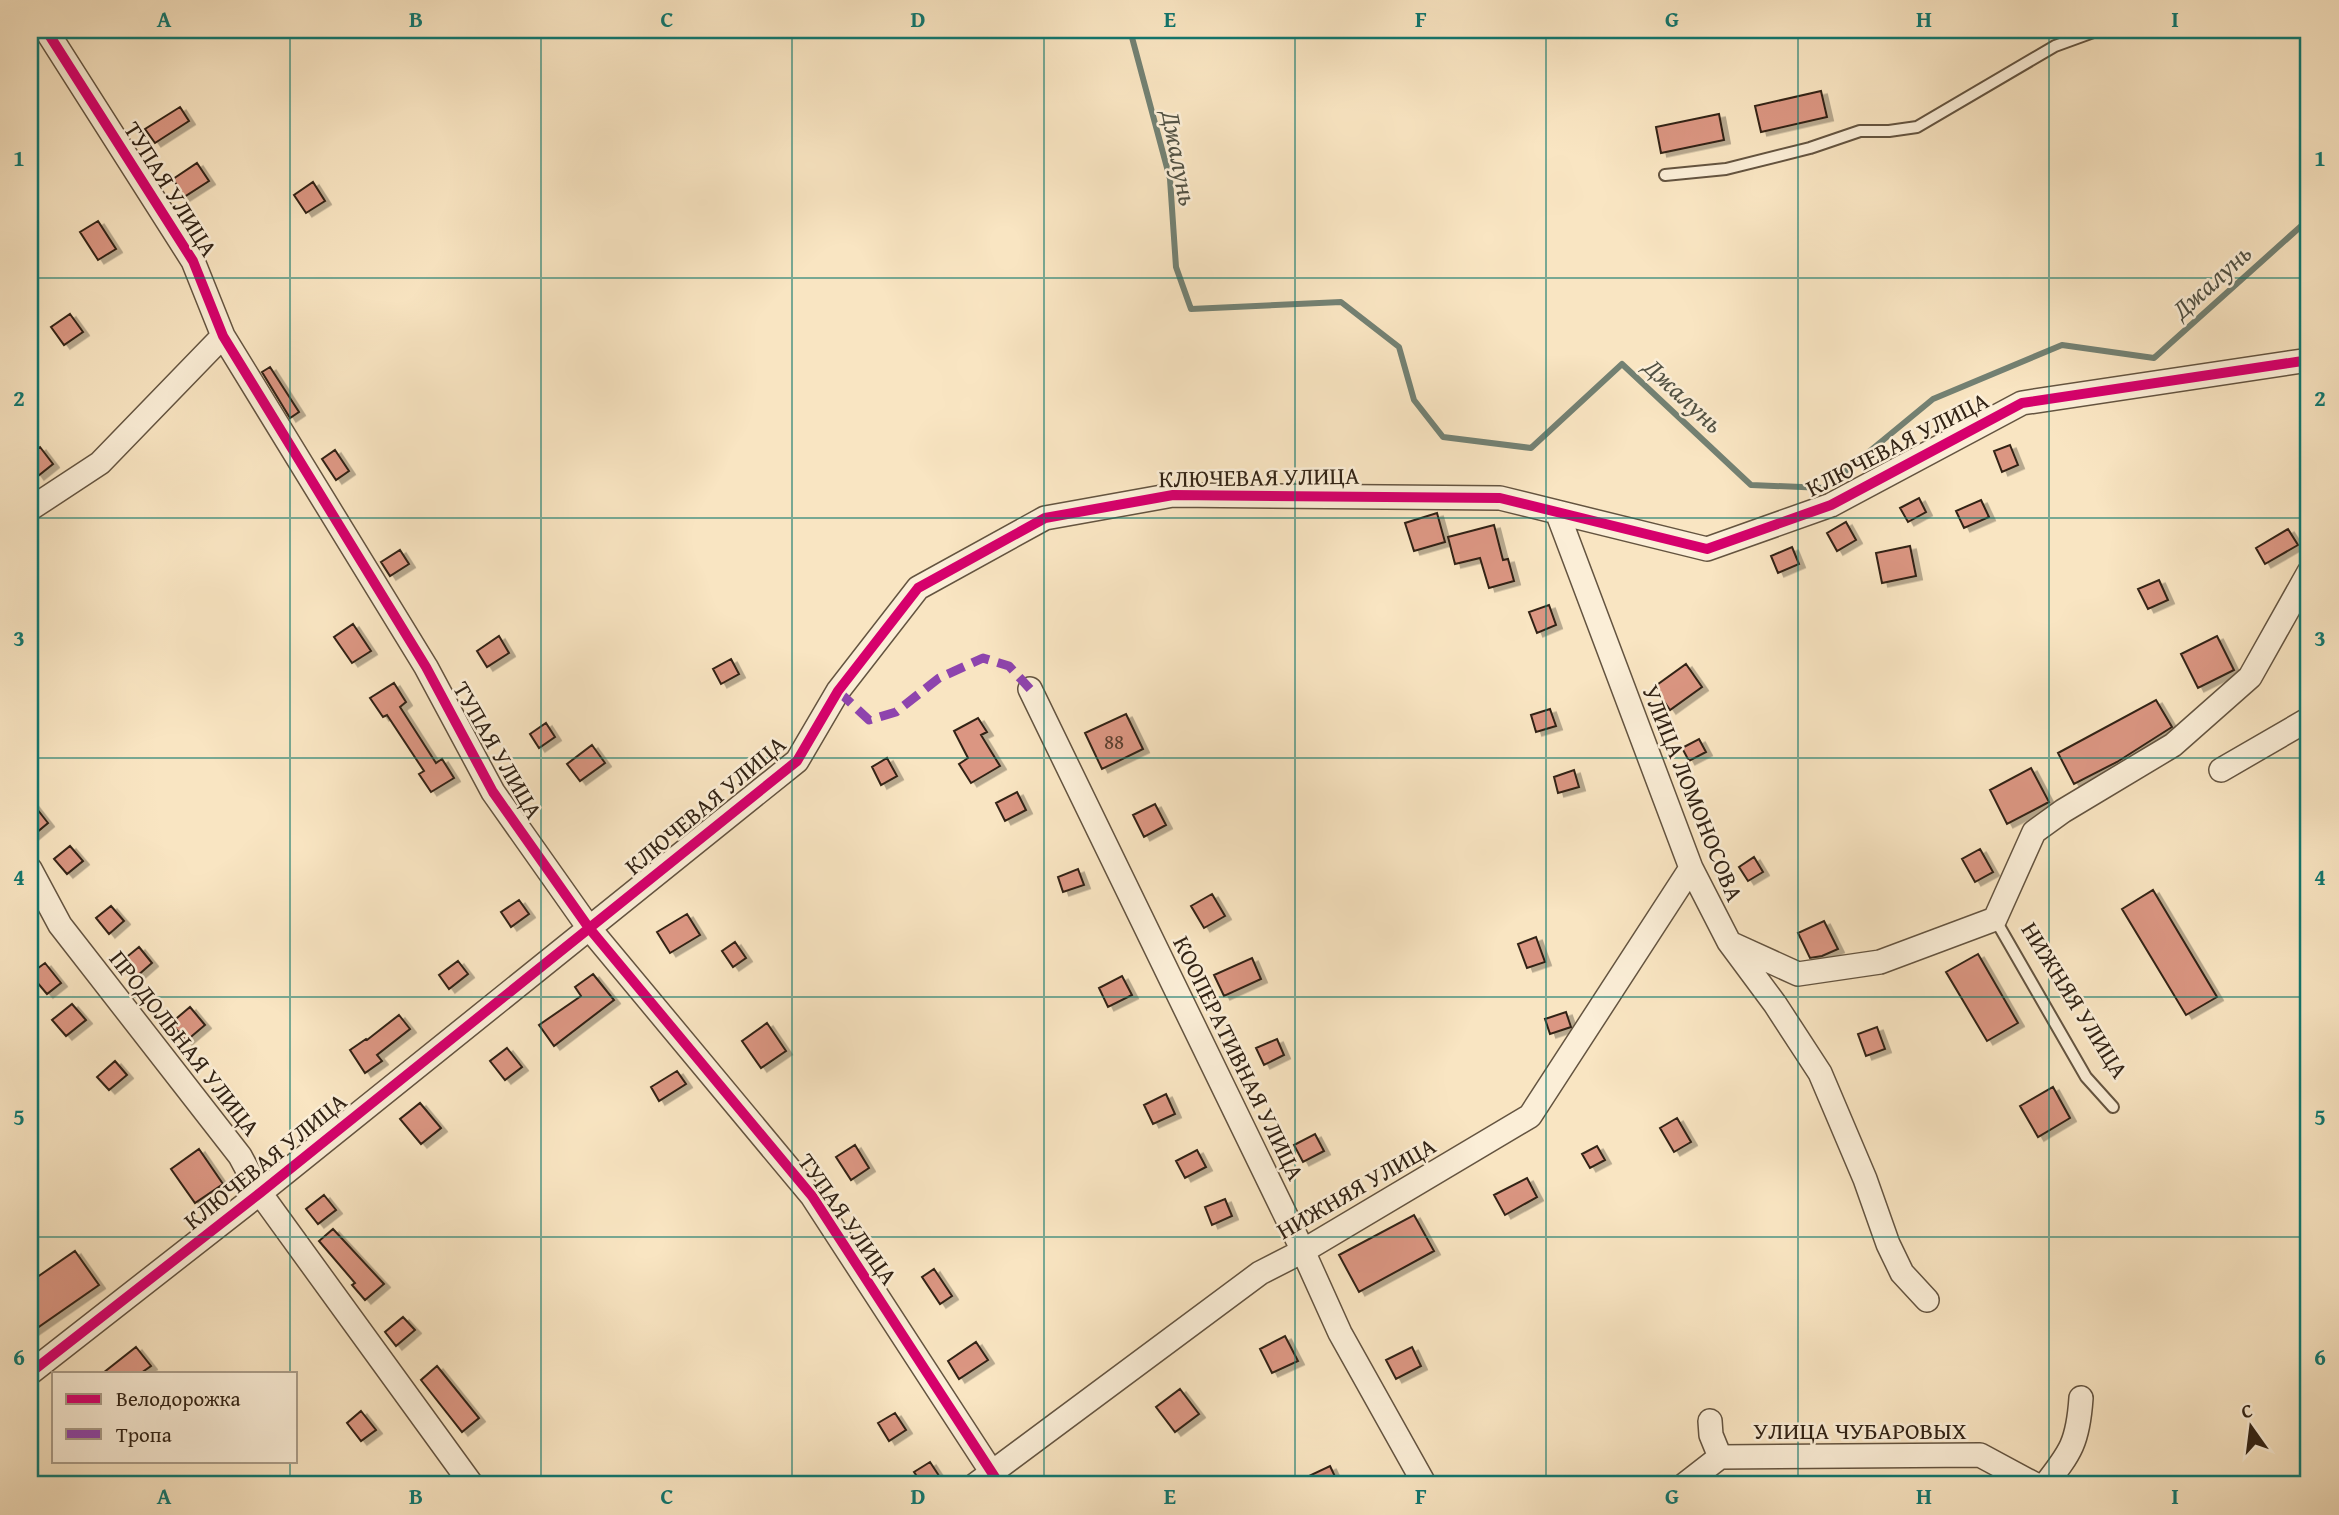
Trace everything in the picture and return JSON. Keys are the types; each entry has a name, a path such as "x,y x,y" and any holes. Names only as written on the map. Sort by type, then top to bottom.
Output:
{"street":[{"name":"ТУПАЯ УЛИЦА","path":"46,30 194,261 223,336 426,667 493,792 589,928 812,1196 989,1481"},
{"path":"30,509 100,463 223,336"},
{"name":"КЛЮЧЕВАЯ УЛИЦА","path":"30,1373 260,1193 797,761 838,691 918,588 1045,518 1173,495 1500,498 1707,549 1831,505 2022,403 2309,360"},
{"name":"УЛИЦА ЛОМОНОСОВА","path":"1557,512 1690,868 1729,942 1775,1004 1820,1073 1866,1180 1888,1244 1902,1273 1927,1300"},
{"path":"1729,942 1798,974 1880,962 1995,919 2034,832 2063,811 2174,745 2250,677 2309,572"},
{"name":"КООПЕРАТИВНАЯ УЛИЦА","path":"1030,689 1303,1251 1340,1333 1425,1485"},
{"path":"2221,770 2309,719"},
{"name":"НИЖНЯЯ УЛИЦА","path":"989,1481 1259,1273 1303,1251 1531,1116 1690,868"},
{"name":"ПРОДОЛЬНАЯ УЛИЦА","path":"30,869 61,925 240,1156 260,1193 472,1485"},
{"path":"2045,1485 2070,1453 2079,1429 2081,1398"},
{"name":"УЛИЦА ЧУБАРОВЫХ","path":"1710,1421 1711,1435 1720,1457"},
{"name":"УЛИЦА ЧУБАРОВЫХ","path":"1684,1485 1720,1457 1980,1455 2036,1485"}],"lane":[{"path":"1665,176 1726,169 1810,148 1860,131 1917,127 2055,46 2099,30"},
{"name":"НИЖНЯЯ УЛИЦА","path":"1995,919 2086,1077 2113,1107"}],"building":[{"path":"1821,91 1827,117 1761,132 1755,106"},
{"path":"180,107 189,121 155,143 145,129"},
{"path":"1719,114 1724,140 1661,153 1656,127"},
{"path":"197,163 209,181 184,197 173,179"},
{"path":"313,182 325,201 306,213 294,195"},
{"path":"98,221 116,249 98,260 80,232"},
{"path":"70,314 83,332 64,345 51,327"},
{"path":"270,367 299,412 290,418 262,372"},
{"path":"2010,445 2018,465 2002,472 1994,451"},
{"path":"40,447 53,464 38,476 30,465 30,454"},
{"path":"335,450 349,471 336,480 322,459"},
{"path":"1919,498 1926,512 1908,522 1900,508"},
{"path":"1981,500 1989,517 1964,528 1956,511"},
{"path":"1437,513 1445,542 1414,551 1405,523"},
{"path":"1846,522 1856,540 1837,551 1827,533"},
{"path":"1494,525 1503,560 1508,559 1514,581 1489,588 1480,558 1455,564 1448,537"},
{"path":"2288,529 2298,545 2265,564 2256,548"},
{"path":"1910,546 1916,576 1882,583 1876,553"},
{"path":"1792,547 1799,564 1778,573 1771,556"},
{"path":"400,550 409,564 390,576 381,562"},
{"path":"2159,580 2168,600 2148,609 2138,589"},
{"path":"1549,605 1556,625 1537,633 1529,612"},
{"path":"353,624 371,651 352,663 334,637"},
{"path":"499,636 509,653 487,667 477,651"},
{"path":"2217,636 2234,670 2198,688 2181,654"},
{"path":"731,659 739,674 721,684 713,669"},
{"path":"1686,664 1702,687 1670,710 1654,687"},
{"path":"394,683 406,702 400,707 436,763 442,759 454,778 431,792 419,774 424,771 387,715 383,717 370,698"},
{"path":"2156,700 2172,727 2117,762 2074,784 2058,753"},
{"path":"1550,709 1556,726 1536,732 1531,715"},
{"path":"1126,714 1143,749 1102,769 1085,733"},
{"path":"978,718 987,732 981,735 1000,766 971,783 959,764 968,758 954,731"},
{"path":"546,723 555,737 539,748 530,734"},
{"path":"1699,739 1706,752 1689,761 1682,748"},
{"path":"592,745 605,763 580,781 567,764"},
{"path":"887,758 897,776 881,785 872,767"},
{"path":"2031,768 2049,802 2007,824 1990,790"},
{"path":"1574,770 1579,787 1558,793 1554,777"},
{"path":"1017,792 1026,810 1005,821 996,803"},
{"path":"30,800 48,823 30,838"},
{"path":"1155,804 1166,825 1144,837 1133,815"},
{"path":"70,846 83,861 67,874 54,859"},
{"path":"1980,849 1993,872 1975,882 1962,859"},
{"path":"1754,857 1763,872 1748,881 1739,867"},
{"path":"1078,869 1084,885 1063,892 1058,877"},
{"path":"2153,890 2217,997 2186,1015 2122,909"},
{"path":"1212,894 1225,916 1204,928 1191,906"},
{"path":"519,900 529,914 511,927 501,912"},
{"path":"111,906 124,921 109,934 96,918"},
{"path":"687,914 700,935 670,953 657,932"},
{"path":"1824,921 1838,949 1810,958 1798,933"},
{"path":"1536,937 1545,962 1527,968 1518,944"},
{"path":"735,942 746,958 733,967 722,951"},
{"path":"139,947 152,963 137,976 123,960"},
{"path":"1978,954 2018,1023 1987,1041 1946,972"},
{"path":"1252,958 1261,979 1224,996 1214,975"},
{"path":"458,961 468,974 449,989 439,975"},
{"path":"45,963 61,983 47,994 30,974"},
{"path":"593,974 614,1000 554,1046 539,1025 581,996 575,987"},
{"path":"1122,976 1132,995 1108,1007 1099,988"},
{"path":"72,1004 86,1020 66,1036 52,1020"},
{"path":"190,1007 205,1025 186,1041 171,1023"},
{"path":"1566,1012 1571,1027 1550,1034 1545,1019"},
{"path":"399,1015 410,1029 377,1055 382,1061 365,1073 350,1050"},
{"path":"767,1023 786,1051 761,1068 742,1041"},
{"path":"1877,1027 1885,1049 1866,1056 1858,1034"},
{"path":"1277,1039 1284,1055 1264,1065 1256,1048"},
{"path":"507,1048 522,1067 505,1080 490,1061"},
{"path":"115,1061 127,1075 109,1090 97,1077"},
{"path":"677,1071 686,1084 659,1101 651,1087"},
{"path":"2053,1087 2070,1118 2038,1137 2020,1106"},
{"path":"1166,1094 1175,1114 1153,1124 1144,1105"},
{"path":"420,1103 441,1128 421,1144 400,1119"},
{"path":"1677,1118 1691,1142 1674,1152 1660,1128"},
{"path":"1315,1134 1324,1151 1303,1162 1294,1145"},
{"path":"855,1145 869,1168 851,1180 836,1157"},
{"path":"1597,1146 1605,1160 1590,1168 1582,1154"},
{"path":"199,1149 223,1184 195,1203 171,1169"},
{"path":"1197,1150 1206,1167 1185,1178 1176,1161"},
{"path":"1527,1178 1537,1197 1505,1215 1494,1195"},
{"path":"324,1195 336,1210 318,1224 306,1209"},
{"path":"1225,1199 1232,1216 1212,1225 1205,1207"},
{"path":"1414,1215 1434,1251 1359,1292 1339,1255"},
{"path":"333,1229 384,1284 365,1300 352,1285 355,1283 319,1241"},
{"path":"75,1251 99,1285 30,1333 30,1282"},
{"path":"934,1269 952,1296 940,1304 922,1277"},
{"path":"403,1317 415,1330 396,1346 385,1332"},
{"path":"1285,1336 1298,1361 1272,1373 1260,1349"},
{"path":"976,1342 988,1360 959,1379 948,1361"},
{"path":"136,1347 151,1366 142,1372 104,1372"},
{"path":"1412,1347 1421,1366 1396,1379 1386,1360"},
{"path":"437,1366 479,1418 462,1432 421,1380"},
{"path":"1180,1389 1199,1414 1175,1432 1156,1407"},
{"path":"361,1411 376,1430 361,1441 347,1423"},
{"path":"895,1413 906,1430 889,1441 878,1423"},
{"path":"930,1462 945,1485 923,1485 914,1472"},
{"path":"1330,1466 1339,1485 1290,1485"}],"waterway":[{"name":"Джалунь","path":"1130,30 1170,179 1176,267 1191,309 1341,302 1399,347 1414,400 1443,437 1531,448 1622,364 1751,485 1825,488 1933,399 2062,345 2154,358 2309,219"}],"marked path":[{"path":"838,691 869,720 896,712 939,678 983,658 1009,666 1030,689"}],"cycle path":[{"path":"46,30 193,261 223,336 426,667 493,792 589,928 812,1196 1000,1485"},
{"path":"30,1373 260,1193 797,761 838,691 918,588 1045,518 1173,495 1500,498 1707,549 1831,505 2022,403 2309,360"}]}
